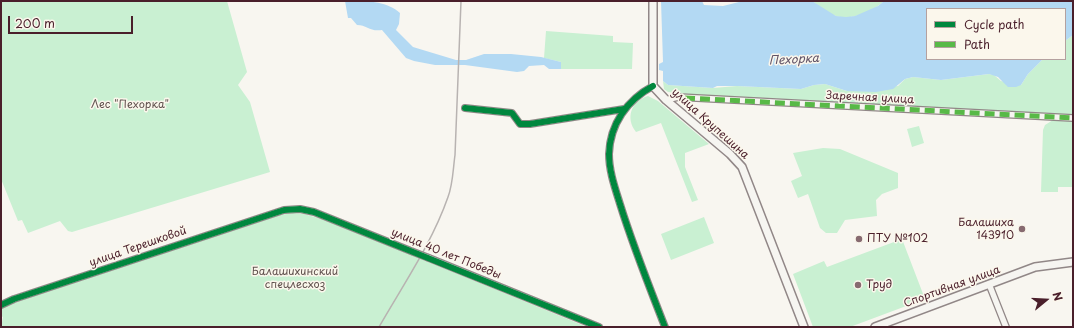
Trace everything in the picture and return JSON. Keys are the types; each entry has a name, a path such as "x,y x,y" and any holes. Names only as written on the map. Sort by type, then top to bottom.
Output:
{"main road":[{"path":"653,1 653,86"},
{"name":"улица Крупешина","path":"653,86 666,100 730,154 742,167 804,327"},
{"name":"Спортивная улица","path":"875,327 1035,267 1073,262"}],"street":[{"path":"653,86 633,98 624,109 612,138 609,154 612,176 633,246 666,327"},
{"name":"Заречная улица","path":"666,100 673,97 1073,118"},
{"path":"464,108 512,113 520,124 530,124 624,109"},
{"name":"улица 40 лет Победы","path":"284,210 300,209 314,212 599,327"},
{"name":"улица Терешковой","path":"1,306 36,292 284,210"},
{"path":"989,284 1006,327"}],"green space":[{"name":"Лес \"Пехорка\"","path":"1,1 227,1 247,72 238,85 250,102 270,172 72,232 68,231 60,221 28,233 22,220 18,221 1,179"},
{"path":"812,1 884,1 880,5 862,14 842,17 830,14"},
{"path":"546,31 613,36 613,42 633,43 632,69 561,69 561,62 544,58"},
{"path":"1073,35 1073,115 686,94 668,92 664,89 663,81 668,85 713,88 737,86 801,89 814,85 825,84 847,91 898,86 905,79 913,77 941,80 989,74 994,75 1001,81 1021,85 1028,74 1042,60 1066,60 1066,40"},
{"path":"648,96 658,101 709,144 685,153 685,167 698,200 692,202 661,123 636,132 633,127 630,116 634,106 642,98"},
{"path":"1053,120 1073,121 1073,193 1072,187 1058,187 1058,192 1041,192 1043,130 1045,125"},
{"path":"919,126 924,143 912,147 907,129"},
{"path":"823,148 840,149 898,173 898,188 882,194 876,200 877,216 845,220 837,233 826,233 820,228 808,194 798,198 791,181 802,176 793,153"},
{"name":"Балашихинский спецлесхоз","path":"293,213 304,214 332,222 587,327 1,327 3,317 1,316 1,308 8,303 272,216"},
{"path":"704,217 714,243 671,260 661,234"},
{"name":"Труд","path":"902,239 925,299 850,327 813,327 793,274 824,261 827,267"}],"water":[{"path":"345,1 381,3 400,13 399,24 396,30 413,47 456,60 466,60 484,54 511,54 541,57 561,62 561,69 549,69 544,65 529,66 524,71 517,72 465,65 435,65 414,61 406,58 382,30 374,30 357,25 351,18 348,18"},
{"name":"Пехорка","path":"661,1 702,1 704,5 723,6 743,1 812,1 836,16 846,17 855,16 878,6 884,1 1073,1 1073,35 1066,40 1066,8 926,8 926,60 1042,60 1028,74 1021,85 1016,87 1008,87 998,77 989,74 941,80 913,77 905,79 893,89 876,92 847,91 825,84 814,85 801,89 737,86 717,86 713,88 668,85 663,81 663,71 659,70 659,64 663,62"}],"railway":[{"path":"379,327 434,231 450,192 455,155 461,1"}],"marked path":[{"path":"685,98 1073,118"}],"cycle path":[{"path":"653,86 635,98 622,114 610,143 609,160 625,220 665,327"},
{"path":"465,108 512,113 520,124 530,124 624,109"},
{"path":"1,305 14,299 284,210 300,209 314,212 599,327"}],"place":[{"name":"Балашиха 143910","path":"1022,229"},
{"name":"ПТУ №102","path":"859,239"},
{"name":"Труд","path":"858,285"}]}
